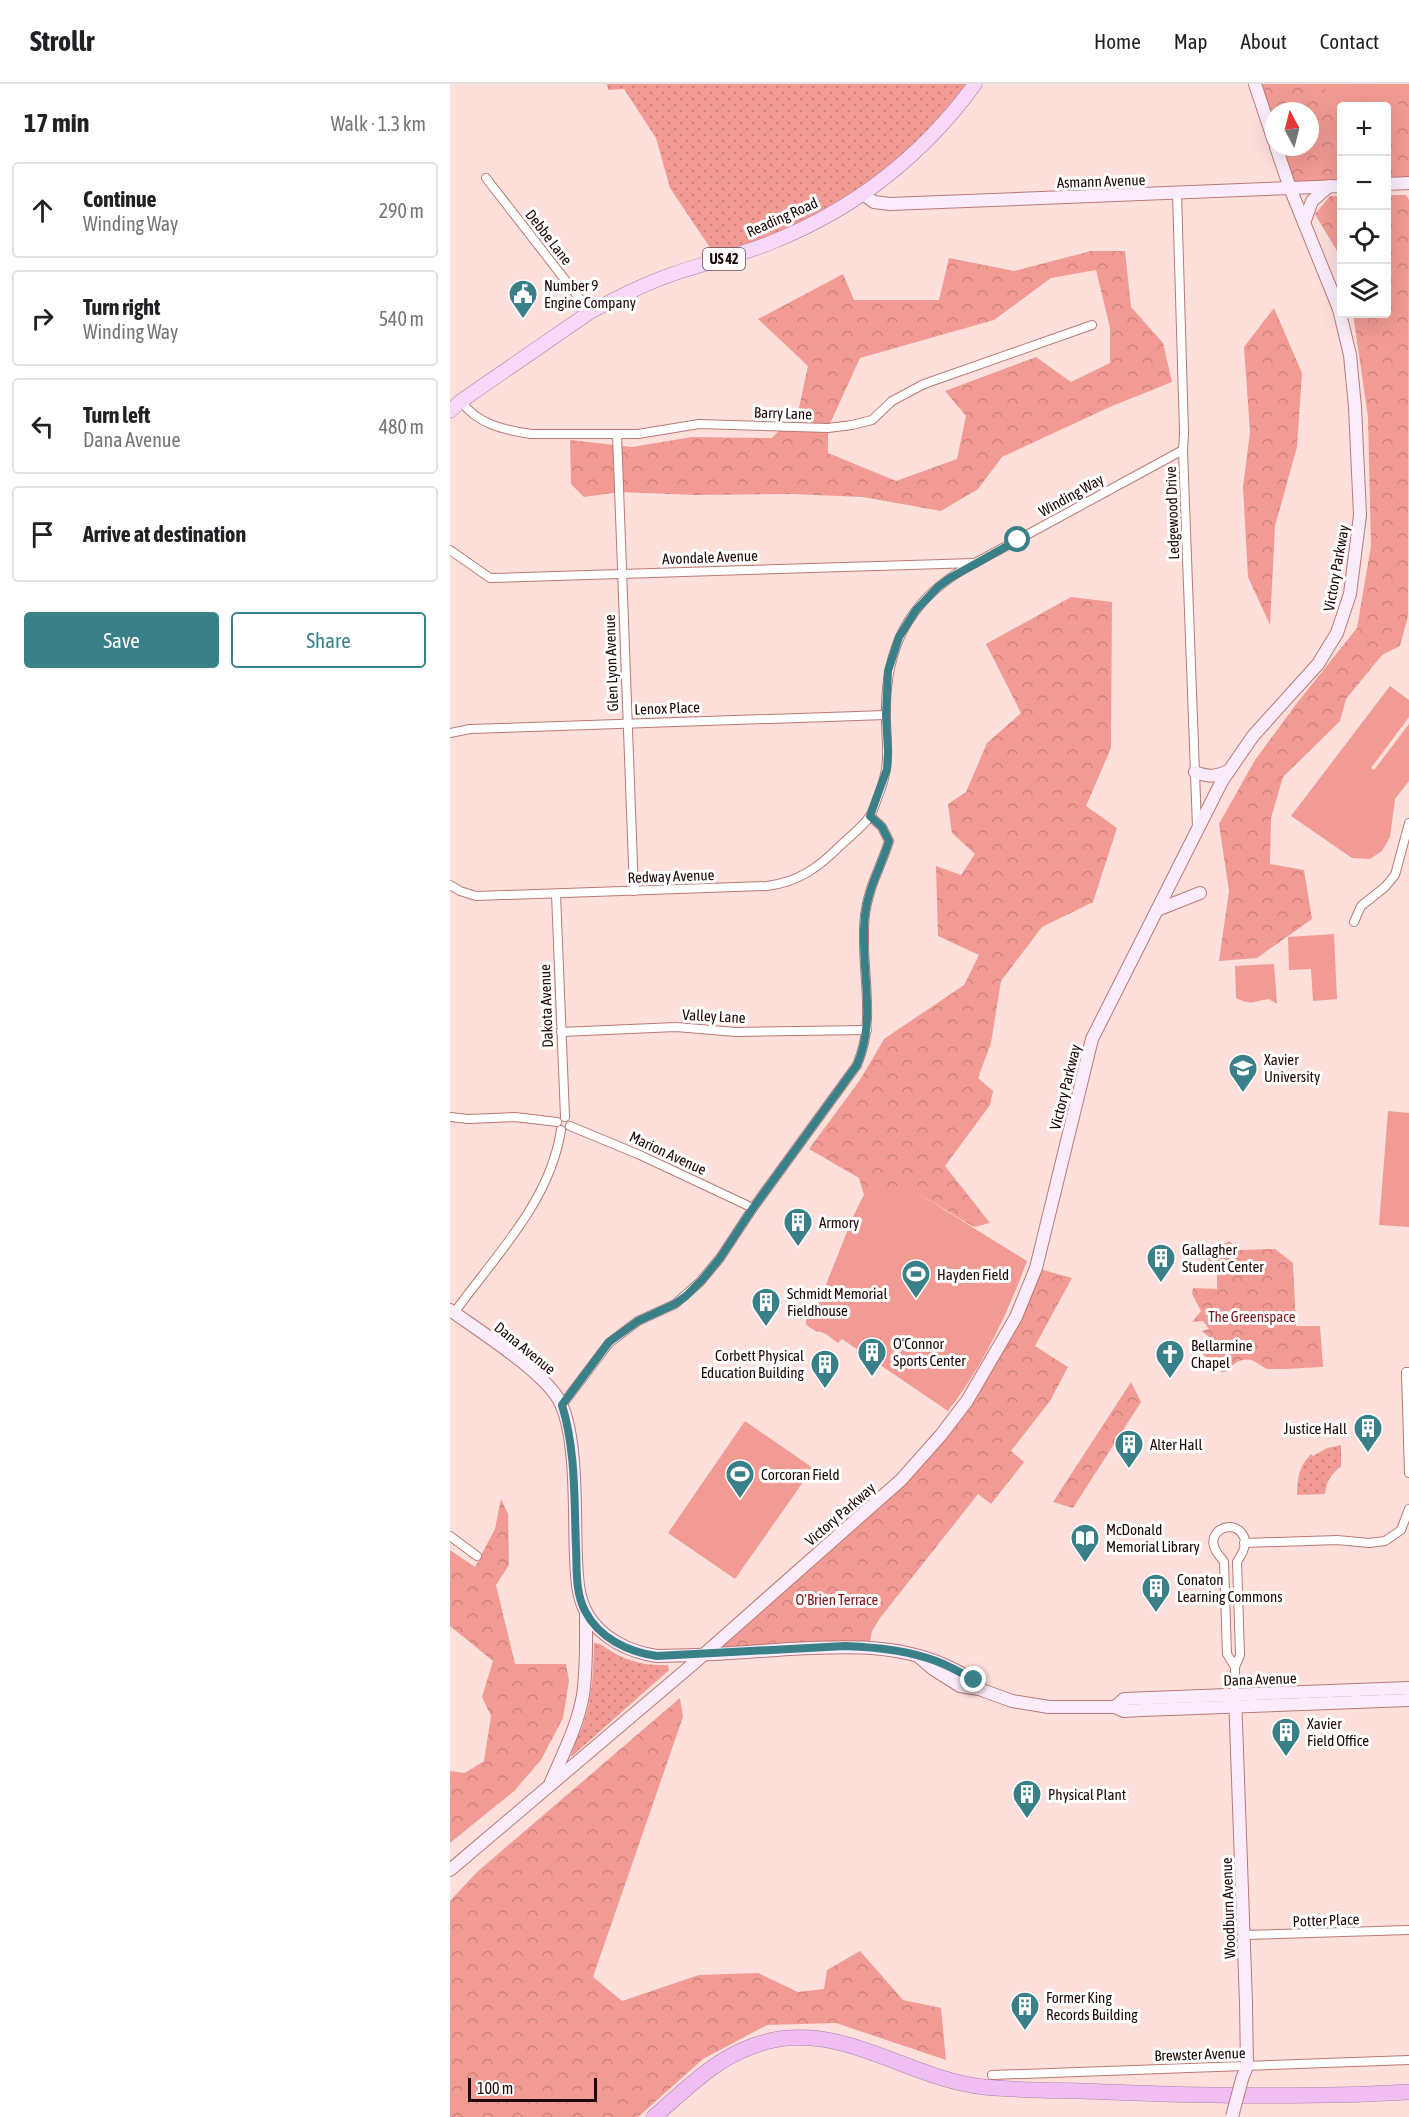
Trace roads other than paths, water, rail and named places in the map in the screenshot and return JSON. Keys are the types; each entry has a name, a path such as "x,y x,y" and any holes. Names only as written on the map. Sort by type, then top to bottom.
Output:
{"highway":[{"path":"654,2117 715,2064 728,2056 757,2044 789,2038 836,2042 950,2081 985,2087 1178,2095 1338,2096 1409,2092"}],"main road":[{"name":"Reading Road","path":"454,405 590,312 672,274 719,261 777,240 840,209 863,194 924,144 975,84"}],"street":[{"path":"1255,84 1265,114"},
{"name":"Victory Parkway","path":"450,1870 705,1653 901,1480 941,1435 980,1381 1016,1317 1036,1268 1092,1039 1228,771 1253,736 1324,656 1337,633 1352,582 1360,515 1356,416 1350,355 1339,309 1279,156"},
{"name":"Debbe Lane","path":"486,178 590,312"},
{"path":"1391,184 1409,183"},
{"name":"Asmann Avenue","path":"863,194 874,202 890,204 1335,186"},
{"path":"1304,223 1312,201 1335,186"},
{"name":"Ledgewood Drive","path":"1177,193 1183,450 1198,831"},
{"name":"Barry Lane","path":"454,405 496,427 515,432 547,435 653,433 699,424 828,428 852,425 872,420 892,401 924,384 1092,325"},
{"name":"Glen Lyon Avenue","path":"617,434 634,891"},
{"name":"Winding Way","path":"870,816 887,769 888,671 895,646 906,623 926,598 950,578 1183,450"},
{"name":"Avondale Avenue","path":"450,550 490,578 979,563"},
{"name":"Lenox Place","path":"450,733 470,729 886,715"},
{"path":"1195,772 1209,777 1228,771"},
{"path":"562,1405 599,1354 615,1337 638,1321 675,1304 700,1282 720,1258 753,1208 847,1081 862,1054 868,1016 865,916 871,885 889,841 882,827 870,816"},
{"name":"Redway Avenue","path":"450,885 476,896 767,886 794,880 815,869 870,816"},
{"path":"1354,922 1361,906 1385,887 1395,875 1409,823"},
{"path":"1157,910 1200,893"},
{"name":"Dakota Avenue","path":"452,1311 538,1198 554,1162 561,1123 561,1032 556,894"},
{"name":"Valley Lane","path":"561,1032 676,1028 736,1032 867,1030"},
{"path":"450,1117 468,1119 515,1117 561,1123"},
{"name":"Marion Avenue","path":"561,1123 565,1130 570,1126 640,1155 753,1208"},
{"name":"Dana Avenue","path":"452,1311 525,1364 557,1395 562,1405 572,1449 578,1587 586,1612 603,1633 634,1651 657,1656 861,1647 916,1655 960,1686 979,1689 1012,1701 1049,1707 1115,1707 1124,1711 1409,1688"},
{"path":"1407,1372 1409,1473"},
{"path":"1244,1543 1385,1541 1401,1530 1409,1509"},
{"path":"1235,1667 1227,1654 1224,1562 1216,1552 1214,1538 1216,1532 1234,1527 1242,1532 1244,1543 1237,1562 1240,1655 1235,1667 1236,1701"},
{"path":"450,1536 477,1556"},
{"path":"550,1785 572,1732 583,1696 586,1612"},
{"path":"736,1625 739,1642 744,1652"},
{"name":"Dana Avenue","path":"1236,1701 1409,1700"},
{"name":"Woodburn Avenue","path":"1232,2117 1247,2066 1236,1701"},
{"name":"Potter Place","path":"1244,1935 1409,1930"},
{"name":"Brewster Avenue","path":"992,2075 1409,2060"}],"place":[{"name":"Number 9 Engine Company","path":"523,320"},
{"name":"Xavier University","path":"1243,1094"},
{"name":"Armory","path":"798,1248"},
{"name":"Gallagher Student Center","path":"1161,1284"},
{"name":"Hayden Field","path":"916,1300"},
{"name":"Schmidt Memorial Fieldhouse","path":"766,1328"},
{"name":"O'Connor Sports Center","path":"872,1378"},
{"name":"Bellarmine Chapel","path":"1170,1380"},
{"name":"Corbett Physical Education Building","path":"825,1390"},
{"name":"Justice Hall","path":"1368,1454"},
{"name":"Alter Hall","path":"1129,1470"},
{"name":"Corcoran Field","path":"740,1500"},
{"name":"McDonald Memorial Library","path":"1085,1564"},
{"name":"Conaton Learning Commons","path":"1156,1614"},
{"name":"Xavier Field Office","path":"1286,1758"},
{"name":"Physical Plant","path":"1027,1820"},
{"name":"Former King Records Building","path":"1025,2032"}],"park label":[{"name":"The Greenspace","path":"1252,1316"},
{"name":"O’Brien Terrace","path":"837,1599"}]}
